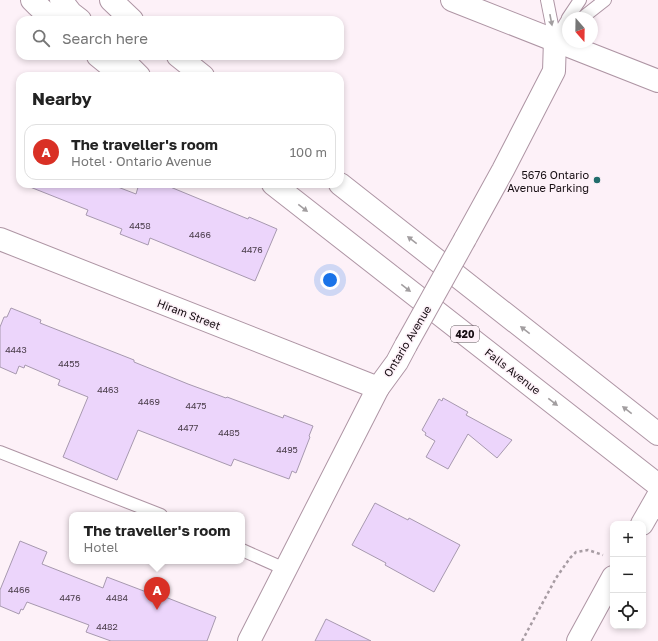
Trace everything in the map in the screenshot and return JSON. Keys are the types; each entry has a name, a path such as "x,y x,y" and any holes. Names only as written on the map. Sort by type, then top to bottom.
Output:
{"main road":[{"path":"32,0 49,16"},
{"path":"61,0 75,16"},
{"path":"111,0 128,16"},
{"path":"452,0 561,35 658,82"},
{"name":"Ontario Avenue","path":"249,641 378,388 397,362 503,170 554,71 561,35"},
{"path":"103,60 120,72"},
{"path":"123,60 135,72"},
{"path":"183,60 198,72"},
{"path":"344,187 658,434"},
{"name":"Falls Avenue","path":"277,188 658,484"},
{"name":"Hiram Street","path":"0,239 378,388"},
{"path":"578,641 610,582"}],"lane":[{"path":"547,0 561,35"},
{"path":"572,12 580,0"},
{"path":"590,12 605,0"},
{"path":"0,452 153,512"},
{"path":"245,551 286,569"}],"path":[{"path":"522,641 556,578 576,552 588,550 607,556"}],"building":[{"path":"33,188 120,188 136,194 138,188 173,188 248,219 249,217 277,229 255,281 150,238 148,245 120,234 122,229 86,215 88,210"},
{"path":"11,308 41,320 40,323 134,360 134,362 188,384 283,418 284,415 313,426 296,473 292,471 289,479 234,459 231,466 138,430 117,480 63,457 88,397 58,385 60,380 25,365 24,368 19,366 16,374 0,367 0,327 4,317 7,317"},
{"path":"443,398 468,412 466,415 512,440 497,458 468,434 448,469 426,457 435,441 425,435 426,433 422,430 439,399 442,401"},
{"path":"375,503 408,520 409,518 460,545 434,592 385,565 386,563 352,545"},
{"path":"20,541 47,552 42,564 103,588 107,577 149,593 150,591 216,617 207,641 111,641 86,632 89,625 27,602 19,614 0,606 0,590"},
{"path":"326,619 371,641 315,641"}],"place":[{"name":"5676 Ontario Avenue Parking","path":"597,180"},
{"name":"The traveller's room","path":"157,610"}]}
